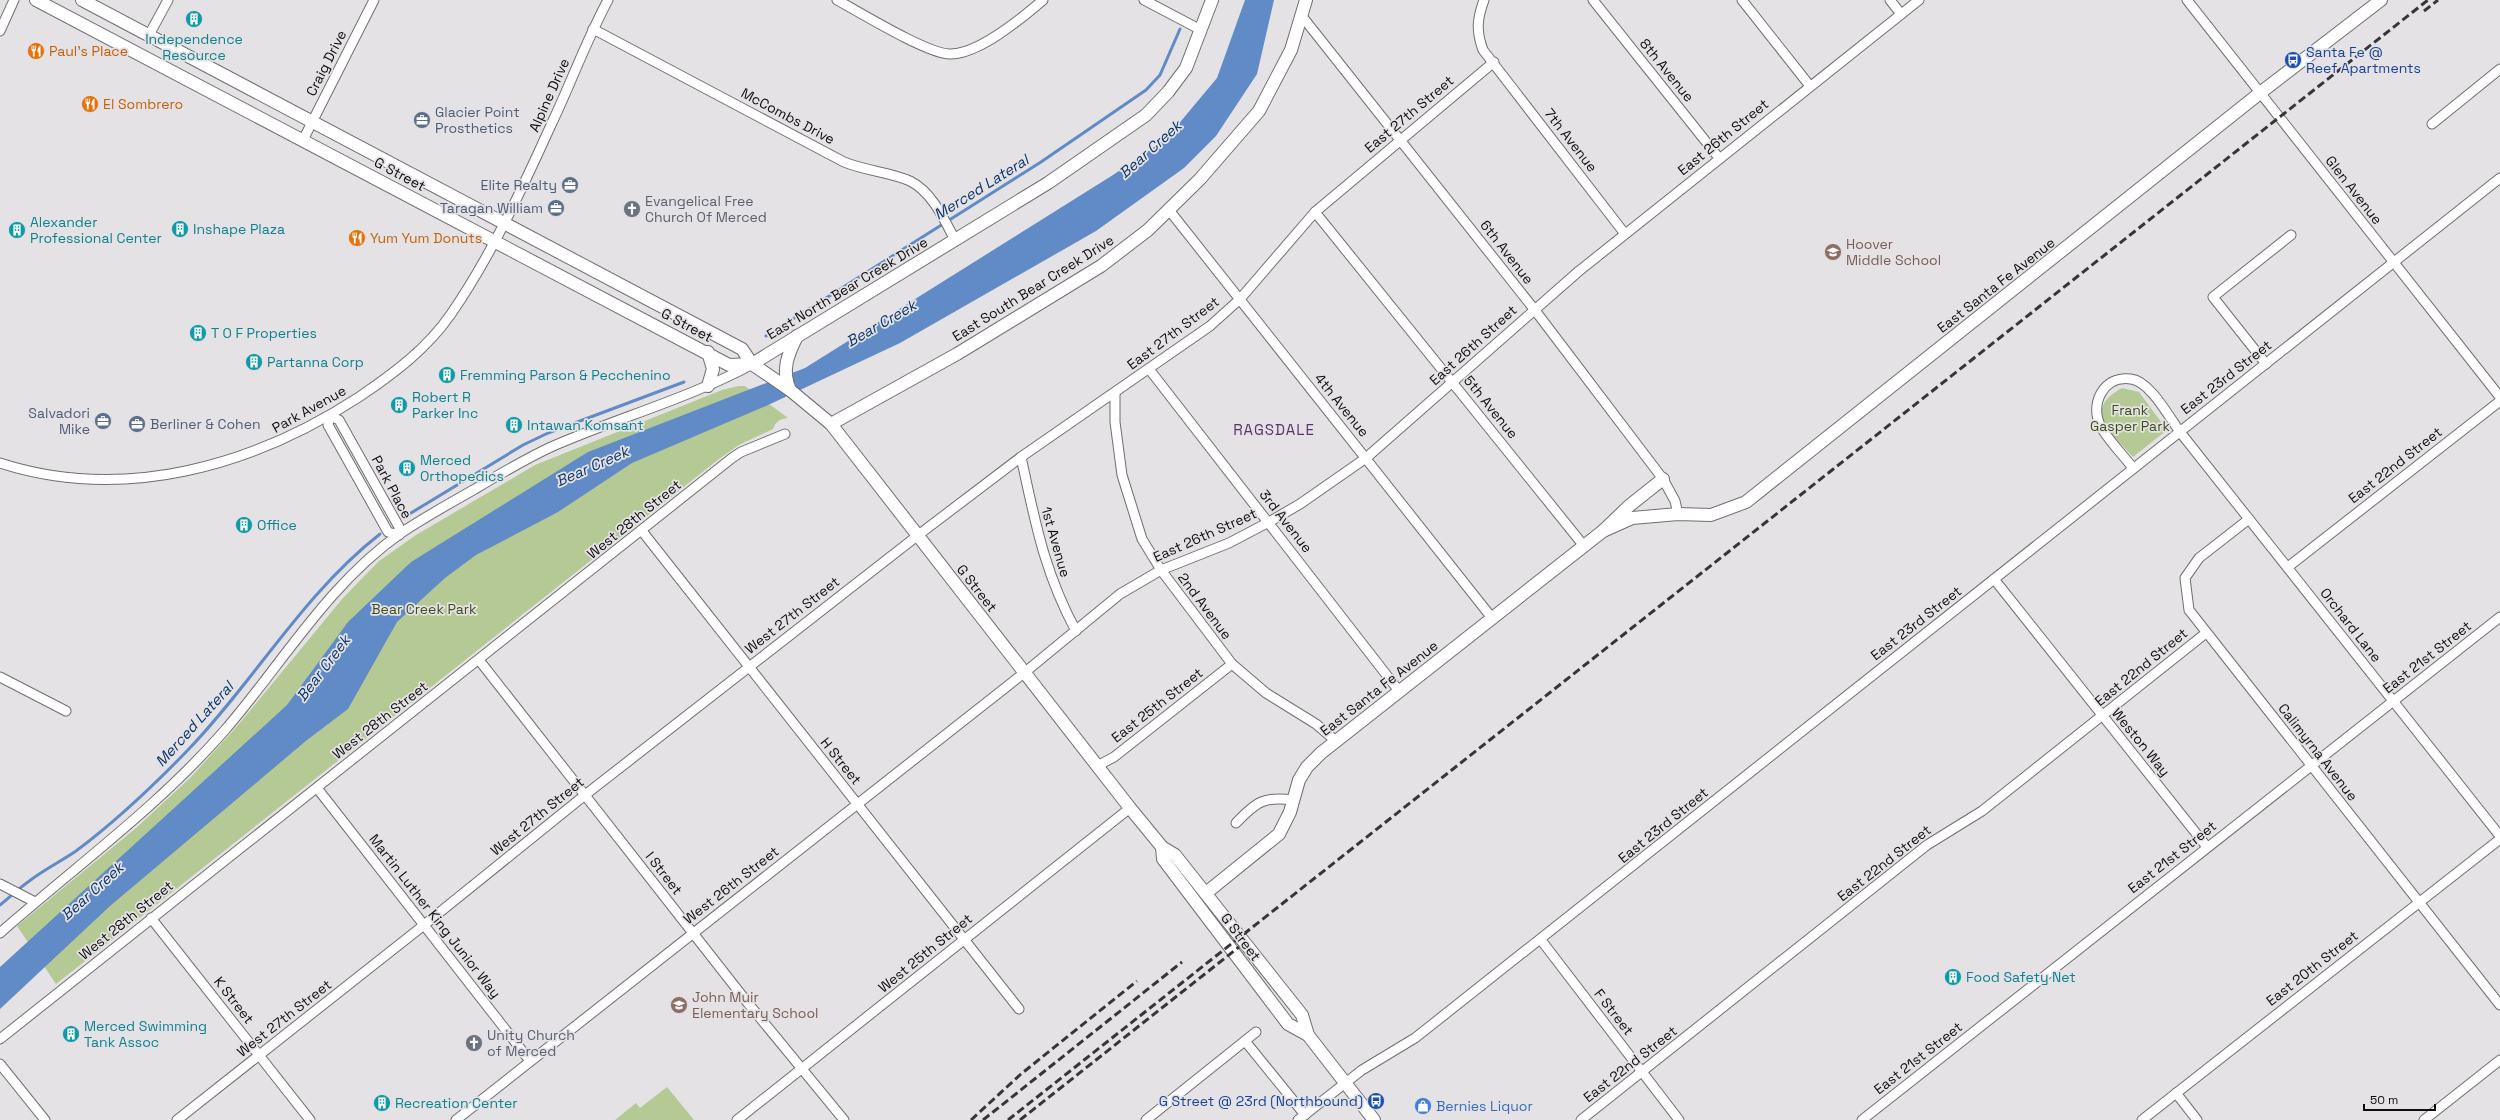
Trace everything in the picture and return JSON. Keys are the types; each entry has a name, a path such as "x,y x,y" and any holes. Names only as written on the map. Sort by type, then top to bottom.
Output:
{"main road":[{"name":"G Street","path":"36,0 708,352 729,365 752,364"},
{"name":"G Street","path":"82,0 742,349 752,364 808,404 831,424 1130,808 1162,847 1175,855 1302,1014 1308,1035 1374,1120"},
{"name":"East North Bear Creek Drive","path":"752,364 952,235 1048,183 1146,115 1168,92 1186,68 1212,0"},
{"name":"East South Bear Creek Drive","path":"831,424 952,356 1101,266 1148,230 1205,174 1259,111 1283,68 1306,0"},
{"name":"East Santa Fe Avenue","path":"1603,530 1632,518 1678,514 1711,515 1746,502 2260,93 2381,0"},
{"path":"790,390 786,380 786,361 797,336"},
{"path":"708,352 713,369 708,386"},
{"name":"East Santa Fe Avenue","path":"1206,893 1276,837 1286,821 1296,785 1307,767 1336,741 1584,546 1629,506 1663,479"},
{"name":"G Street","path":"1162,847 1163,860 1288,1024 1308,1035"}],"street":[{"path":"0,31 14,0"},
{"path":"149,35 168,0"},
{"name":"Craig Drive","path":"303,140 374,0"},
{"name":"Alpine Drive","path":"503,222 552,125 593,29 608,0"},
{"path":"836,0 929,50 950,54 970,50 996,36 1024,17 1043,0"},
{"path":"1144,0 1201,30"},
{"name":"7th Avenue","path":"1484,0 1477,19 1477,34 1483,50 1494,62 1626,234"},
{"name":"8th Avenue","path":"1593,0 1719,158"},
{"path":"1742,0 1810,86"},
{"path":"1890,0 1901,14"},
{"name":"East 26th Street","path":"1024,673 1120,594 1161,570 1229,543 1269,522 1300,504 1366,458 1534,309 1719,158 1919,0"},
{"name":"Glen Avenue","path":"2187,0 2500,397"},
{"name":"6th Avenue","path":"1301,15 1534,309 1663,479 1675,501 1678,514"},
{"name":"McCombs Drive","path":"593,29 844,162 864,170 910,182 933,201 952,235"},
{"name":"East 27th Street","path":"917,536 1021,457 1210,326 1240,299 1315,212 1494,62"},
{"path":"2432,124 2500,69"},
{"name":"East 23rd Street","path":"1302,1118 1373,1062 1415,1038 1540,940 2500,178"},
{"name":"4th Avenue","path":"1169,210 1492,618"},
{"name":"5th Avenue","path":"1315,212 1584,546"},
{"name":"Park Avenue","path":"0,463 16,468 76,478 125,479 161,476 209,467 256,452 289,438 330,416 396,373 420,350 450,315 503,222"},
{"path":"2266,364 2213,297 2292,234"},
{"path":"0,933 32,900 134,821 204,753 226,729 319,612 361,567 399,534 505,471 550,447 708,386 752,364"},
{"name":"3rd Avenue","path":"1149,369 1399,691"},
{"name":"Orchard Lane","path":"2133,468 2101,427 2095,408 2098,396 2113,381 2131,379 2151,391 2180,432 2500,836"},
{"name":"2nd Avenue","path":"1115,393 1114,422 1122,475 1142,538 1161,570 1232,664 1266,693 1316,724 1336,741"},
{"name":"East 22nd Street","path":"2288,567 2500,401"},
{"name":"Park Place","path":"330,416 339,420 376,486 400,527 399,534 388,532 328,426 330,416"},
{"name":"West 28th Street","path":"0,1039 732,458 741,452 785,434"},
{"name":"1st Avenue","path":"1021,457 1047,569 1060,602 1076,631"},
{"path":"366,493 376,486"},
{"path":"379,516 390,510"},
{"name":"Calimyrna Avenue","path":"2249,519 2199,558 2185,578 2189,610 2500,1005"},
{"name":"H Street","path":"642,530 1019,1009"},
{"name":"West 27th Street","path":"177,1120 424,925 585,795 917,536"},
{"name":"Weston Way","path":"1994,579 2207,847"},
{"name":"East 21st Street","path":"1862,1120 2500,617"},
{"name":"East 22nd Street","path":"1581,1120 1643,1073 1927,845 1982,811 2206,633"},
{"name":"I Street","path":"479,660 693,932 844,1120"},
{"name":"East 25th Street","path":"1097,766 1114,757 1232,664"},
{"name":"West 26th Street","path":"456,1120 1024,673"},
{"path":"0,677 66,711"},
{"name":"Martin Luther King Junior Way","path":"317,788 530,1061"},
{"path":"1236,823 1246,813 1267,798 1292,800"},
{"name":"West 25th Street","path":"737,1120 1130,808"},
{"name":"East 20th Street","path":"2142,1120 2500,839"},
{"path":"0,884 32,900"},
{"name":"K Street","path":"151,918 310,1120"},
{"name":"F Street","path":"1540,940 1679,1120"},
{"path":"1146,1120 1256,1032"},
{"path":"1245,1041 1302,1118"},
{"path":"2424,1120 2500,1060"},
{"path":"0,1064 45,1120"},
{"path":"2176,1093 2196,1120"}],"green space":[{"name":"Bear Creek Park","path":"745,386 788,418 779,421 775,424 773,429 739,445 719,459 56,984 17,926 136,828 190,778 239,724 343,598 379,561 416,535 535,465 722,390"},
{"name":"Frank Gasper Park","path":"2122,388 2139,392 2167,430 2133,457 2109,430 2104,422 2102,413 2103,405 2110,396"},
{"path":"667,1087 694,1120 615,1120 636,1103 640,1108"}],"water":[{"name":"Bear Creek","path":"1245,0 1274,0 1257,74 1216,136 1184,168 1096,231 900,343 766,406 632,463 558,512 476,555 445,578 397,622 348,709 307,740 110,906 0,1009 0,967 287,705 348,622 411,562 588,452 805,368 1113,175 1166,139 1217,78"}],"waterway":[{"name":"Merced Lateral","path":"766,336 1041,162 1146,90 1160,75 1180,29"},
{"name":"Merced Lateral","path":"406,516 523,445 548,433 684,382"},
{"name":"Merced Lateral","path":"0,905 34,878 91,840 133,804 160,778 211,725 302,611 326,584 352,558 380,534"}],"railway":[{"path":"1008,1120 2428,0"},
{"path":"2424,11 2438,0"},
{"path":"1020,1120 1239,947"},
{"path":"983,1120 1182,962"},
{"path":"971,1120 1021,1074 1137,981"}],"place":[{"name":"Independence Resource","path":"194,19"},
{"name":"Paul's Place","path":"36,51"},
{"name":"Santa Fe @ Reef Apartments","path":"2293,60"},
{"name":"El Sombrero","path":"90,104"},
{"name":"Glacier Point Prosthetics","path":"422,120"},
{"name":"Elite Realty","path":"570,185"},
{"name":"Taragan William","path":"556,208"},
{"name":"Evangelical Free Church Of Merced","path":"632,209"},
{"name":"Inshape Plaza","path":"180,229"},
{"name":"Alexander Professional Center","path":"17,230"},
{"name":"Yum Yum Donuts","path":"357,238"},
{"name":"Hoover Middle School","path":"1833,252"},
{"name":"T O F Properties","path":"198,333"},
{"name":"Partanna Corp","path":"254,362"},
{"name":"Fremming Parson & Pecchenino","path":"447,375"},
{"name":"Robert R Parker Inc","path":"399,405"},
{"name":"Salvadori Mike","path":"103,421"},
{"name":"Berliner & Cohen","path":"137,424"},
{"name":"Intawan Komsant","path":"514,425"},
{"name":"Merced Orthopedics","path":"407,468"},
{"name":"Office","path":"244,525"},
{"name":"Food Safety Net","path":"1953,977"},
{"name":"John Muir Elementary School","path":"679,1005"},
{"name":"Merced Swimming Tank Assoc","path":"71,1034"},
{"name":"Unity Church of Merced","path":"474,1043"},
{"name":"G Street @ 23rd (Northbound)","path":"1376,1101"},
{"name":"Recreation Center","path":"382,1103"},
{"name":"Bernies Liquor","path":"1423,1106"}],"district":[{"name":"RAGSDALE","path":"1274,429"}]}
